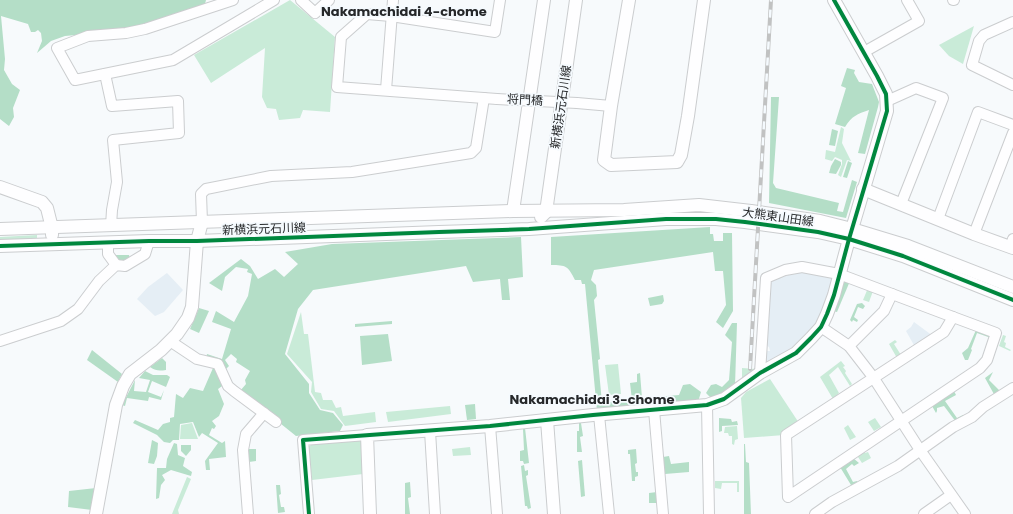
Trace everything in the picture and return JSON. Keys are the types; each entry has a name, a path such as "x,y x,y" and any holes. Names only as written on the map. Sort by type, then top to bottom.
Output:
{"street":[{"path":"233,0 145,29 126,33 88,36 57,48 75,80 173,60 274,0"},
{"path":"301,0 315,13 329,0"},
{"path":"386,90 393,0"},
{"path":"391,16 495,32 500,0"},
{"path":"544,0 513,211 529,229 546,212"},
{"name":"新横浜元石川線","path":"0,229 513,211 546,212 576,0"},
{"path":"629,0 611,106 604,160 611,165 677,162 681,155 704,0"},
{"path":"309,514 299,439 490,426 707,405 724,399 760,373 796,353 821,327 834,295 850,234 887,112 886,94 834,0"},
{"path":"864,52 919,21 907,0"},
{"name":"将門橋","path":"391,16 367,14 341,37 337,87 611,106"},
{"path":"1013,22 984,35 979,41 972,65 1013,85"},
{"path":"105,74 112,106 178,101 179,132 112,140 117,182 111,226"},
{"path":"887,101 916,88 943,98 900,204"},
{"path":"96,514 116,405 122,386 130,374 161,350 177,334 188,318 192,307 197,241 202,222 201,194 206,189 271,176 352,172 471,153 476,148 484,98"},
{"path":"938,219 978,112 1013,125"},
{"path":"974,234 1013,133"},
{"path":"0,187 42,202 47,208 52,228 52,244"},
{"path":"864,189 974,234 1012,244"},
{"name":"大熊東山田線","path":"546,212 624,210 699,205 820,221 1013,300"},
{"name":"大熊東山田線","path":"529,229 691,218 745,222 818,232 850,234 908,246 1013,287"},
{"name":"新横浜元石川線","path":"0,246 108,242 197,241 529,229"},
{"path":"0,341 61,321 78,309 99,281 116,266 125,266 145,254 149,241"},
{"path":"108,242 108,254 116,266"},
{"path":"760,373 766,278 785,270 802,267 839,274 996,333 988,360 980,368 788,497 786,435 944,332 952,317"},
{"path":"849,346 884,311 892,294"},
{"path":"821,327 849,346 873,377 900,421 965,514"},
{"path":"170,341 197,359 218,364 228,386 276,422"},
{"path":"815,514 832,502 898,466 953,427 972,417 983,406 1013,388"},
{"path":"707,405 710,514"},
{"path":"654,410 663,514"},
{"path":"248,514 243,450 246,434 264,413"},
{"path":"599,415 609,514"},
{"path":"547,420 554,514"},
{"path":"490,426 497,514"},
{"path":"430,431 435,514"},
{"path":"367,435 370,514"},
{"path":"924,514 951,495"}],"shaded area":[{"path":"803,270 830,277 832,279 823,310 815,326 800,342 768,364 765,362 767,351 770,351 769,347 766,345 771,281"},
{"path":"167,273 183,290 164,312 155,316 137,299 148,287"},
{"path":"914,322 933,336 915,347 906,331"}],"green space":[{"path":"0,0 206,0 205,4 151,24 130,30 65,36 51,41 37,53 42,41 41,33 38,30 31,32 28,24 1,16 5,59 4,70 12,84 20,90 13,108 14,117 9,126 0,119"},
{"path":"290,0 335,37 330,112 303,110 300,118 279,120 276,109 267,108 262,97 265,48 211,83 194,55"},
{"path":"974,26 963,64 949,56 939,45"},
{"path":"847,68 855,70 854,73 859,82 872,84 879,102 865,154 858,153 869,110 855,116 845,127 835,124 846,88 841,86"},
{"path":"771,97 779,97 773,183 776,188 839,203 837,211 843,212 852,180 857,182 846,218 769,203"},
{"path":"841,127 844,129 842,143 851,161 847,160 841,177 838,175 842,160 835,157 832,161 825,159 826,150 835,152"},
{"path":"832,129 838,131 835,146 829,145"},
{"path":"835,159 841,162 841,165 836,174 829,173 831,166"},
{"path":"848,161 852,163 847,178 843,177"},
{"path":"710,227 710,234 713,234 714,241 723,241 723,233 732,233 733,311 723,328 716,322 726,305 723,271 715,271 713,252 594,270 591,280 596,285 597,296 594,300 600,359 598,360 602,403 632,400 630,383 637,382 637,374 640,373 642,398 679,395 683,385 690,384 701,392 698,402 597,411 585,284 582,284 581,280 575,280 566,267 551,265 551,237"},
{"path":"37,235 37,239 0,240 0,237"},
{"path":"521,237 523,277 508,279 510,300 502,300 500,279 473,282 466,266 313,290 298,309 285,354 309,384 309,393 320,410 333,413 343,425 340,431 296,436 240,391 246,384 245,380 250,371 236,362 237,359 231,354 225,360 229,366 225,370 206,359 207,354 222,359 231,329 212,322 216,311 234,322 248,296 252,274 247,272 248,269 236,267 225,277 222,291 209,283 241,259 250,266 258,279 275,269 284,277 298,264 285,252 332,244"},
{"path":"112,255 129,255 130,259 117,264"},
{"path":"845,280 850,281 837,312 833,311"},
{"path":"868,288 873,291 869,302 863,300"},
{"path":"663,295 664,301 662,304 650,306 648,298"},
{"path":"862,303 865,306 863,309 858,307 854,317 858,320 857,322 853,320 852,322 850,320 857,304"},
{"path":"199,308 209,311 199,333 190,329"},
{"path":"301,312 304,334 308,334 315,392 321,393 323,400 332,400 336,408 341,407 343,416 375,412 376,422 345,426 334,411 321,409 311,392 312,382 287,354"},
{"path":"392,321 392,324 355,327 355,324"},
{"path":"732,323 737,323 735,386 712,399 706,393 711,385 716,384 722,387 729,380 732,342 725,335"},
{"path":"976,330 994,336 991,338 977,333 968,360 965,360 962,353 968,348"},
{"path":"388,334 392,361 362,365 360,336"},
{"path":"1003,335 1006,336 1004,342 1006,343 1005,347 1011,350 1010,351 999,346"},
{"path":"895,340 897,342 894,344 901,355 897,358 889,344"},
{"path":"92,350 122,374 118,382 87,360"},
{"path":"162,358 166,362 166,370 161,371 150,367"},
{"path":"841,361 845,366 843,367 846,371 845,373 852,384 850,386 838,367 829,375 839,393 833,399 820,377"},
{"path":"199,364 217,365 225,384 218,389 224,404 219,416 212,421 216,426 214,429 212,428 209,435 222,443 225,441 226,457 209,459 210,470 206,470 205,461 218,443 202,433 199,437 193,422 180,424 179,440 173,440 170,443 164,442 157,435 133,423 135,420 158,430 163,424 170,422 170,418 174,417 176,394 183,398 190,388 203,391 213,368"},
{"path":"618,364 621,394 609,395 605,365"},
{"path":"742,368 756,369 742,381"},
{"path":"145,371 153,375 167,375 170,377 166,387 152,381 148,392 161,397 164,390 161,400 149,397 148,401 127,398 125,406 122,405 135,380 134,391 146,392 150,380 139,378"},
{"path":"993,372 989,380 1001,392 995,396 985,378"},
{"path":"770,379 799,423 784,435 744,438 741,398 746,392"},
{"path":"954,391 956,395 945,401 957,418 963,415 964,418 956,422 944,406 937,408 936,413 932,406"},
{"path":"475,404 476,419 467,420 465,405"},
{"path":"450,406 451,414 388,422 386,412"},
{"path":"719,418 731,419 732,422 737,421 738,425 722,426 722,431 719,432"},
{"path":"875,418 881,427 874,431 868,422"},
{"path":"192,423 198,439 180,439 181,425"},
{"path":"579,423 581,423 583,436 580,437 582,452 577,452 577,431 579,431"},
{"path":"848,425 856,437 850,440 844,428"},
{"path":"737,426 738,439 735,440 734,445 732,444 732,436 729,436 728,433 724,433 725,427"},
{"path":"525,428 529,463 524,464 523,461 520,461 520,451 524,450 523,429"},
{"path":"152,440 158,443 157,456 154,464 148,463"},
{"path":"359,440 363,443 363,474 312,480 308,447 314,443"},
{"path":"174,443 177,444 178,455 185,458 183,466 192,472 191,476 171,470 162,475 165,480 161,485 159,498 156,499 157,468 166,468 167,459"},
{"path":"744,444 746,462 749,463 751,514 744,514"},
{"path":"181,445 191,445 191,450 186,456 181,451"},
{"path":"470,447 471,455 453,456 452,449"},
{"path":"248,449 256,449 256,461 249,462"},
{"path":"636,449 637,463 635,464 638,476 635,477 635,481 632,481 630,454 628,454 628,450"},
{"path":"863,450 865,453 868,452 871,458 862,463 856,454"},
{"path":"669,456 671,464 689,462 689,472 665,474 663,457"},
{"path":"853,458 859,463 854,466 852,464 846,469 853,482 857,481 858,483 851,485 840,467"},
{"path":"582,460 585,496 581,497 578,461"},
{"path":"524,465 525,471 528,470 528,475 526,476 531,508 528,509 527,506 525,506 521,466"},
{"path":"187,477 191,479 178,510 179,514 172,514"},
{"path":"715,481 739,481 739,492 737,492 737,483 722,483 721,489 715,488"},
{"path":"410,482 411,497 408,498 410,514 405,514 405,483"},
{"path":"276,485 280,485 281,494 279,495 281,507 284,507 285,512 278,513"},
{"path":"96,488 92,510 68,507 69,491"},
{"path":"657,492 658,503 649,503 649,493"}],"railway":[{"path":"750,369 771,0"}],"cycle path":[{"path":"309,514 303,440 490,426 707,405 724,399 760,373 796,353 821,327 827,314 834,295 887,111 886,94 834,0"},
{"path":"0,246 149,241 197,241 529,229 666,219 716,219 818,232 849,239 903,256 1013,300"}],"district":[{"name":"Nakamachidai 4-chome","path":"404,11"},
{"name":"Nakamachidai 3-chome","path":"592,399"}]}
